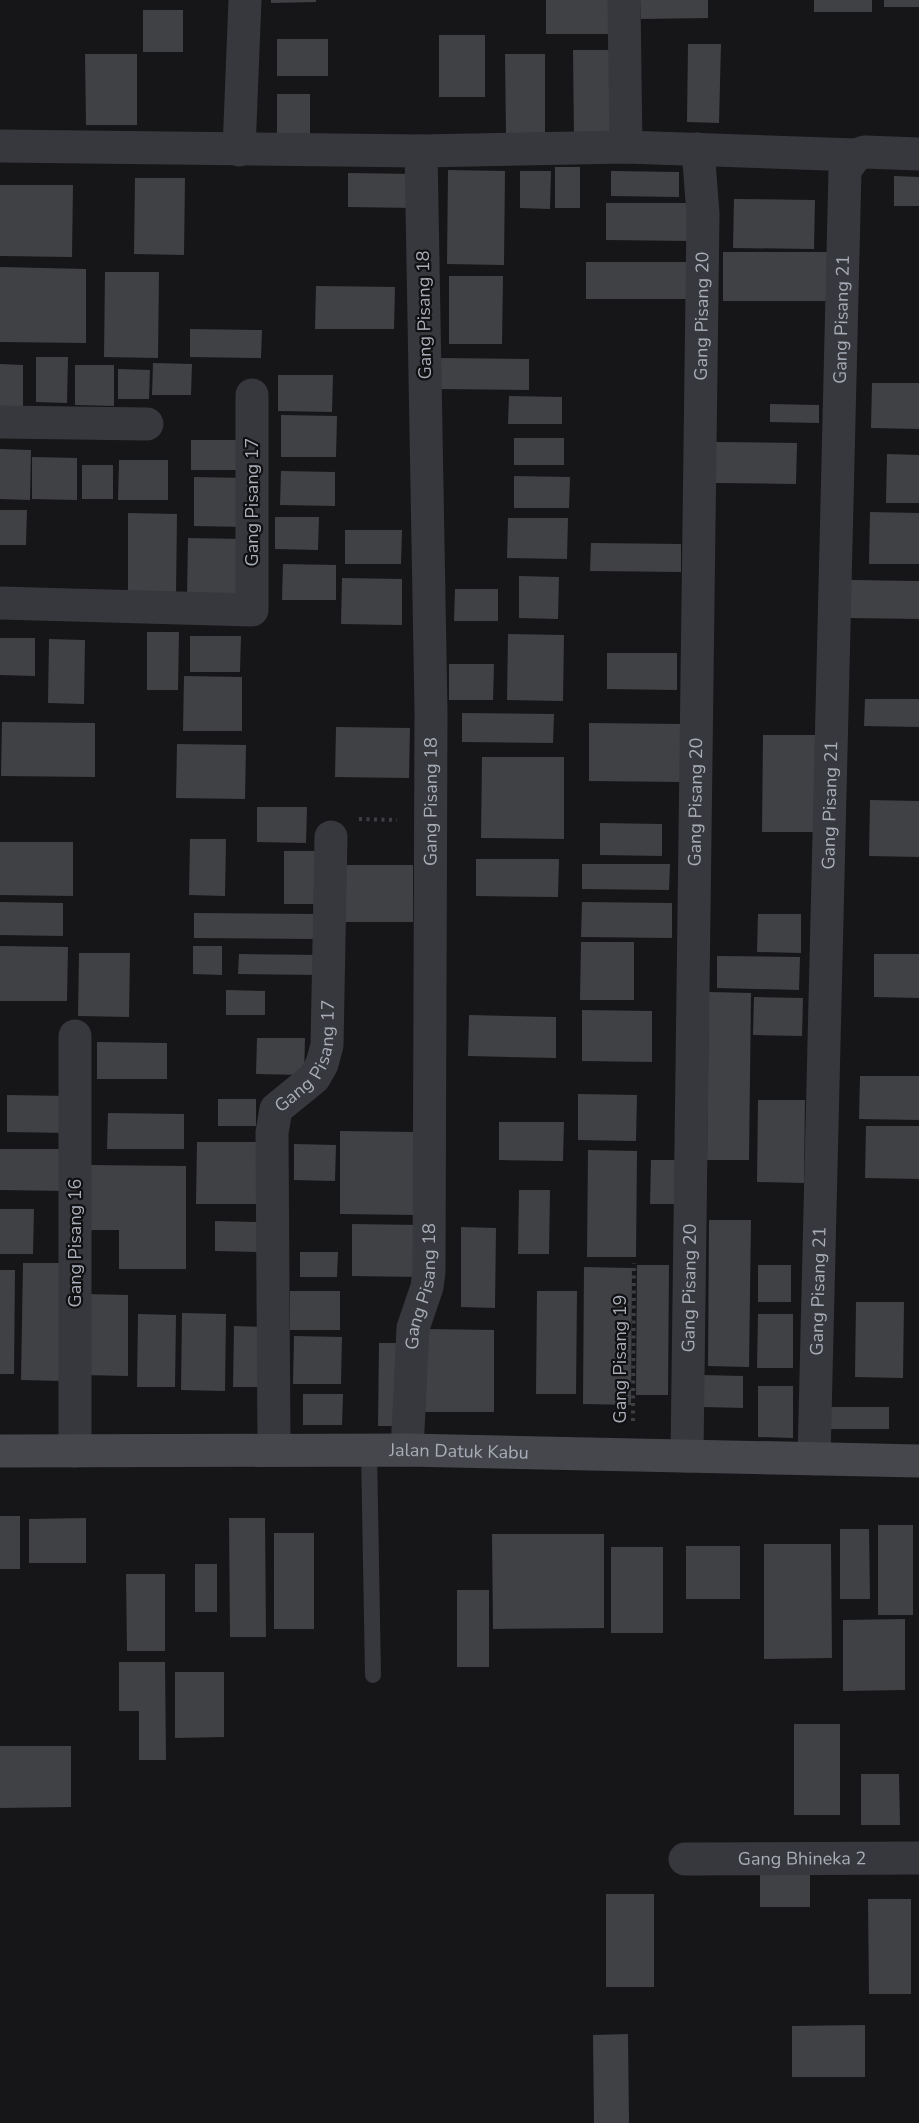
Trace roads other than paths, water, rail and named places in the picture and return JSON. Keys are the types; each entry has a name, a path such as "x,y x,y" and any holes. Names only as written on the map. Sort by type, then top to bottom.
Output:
{"street":[{"path":"239,150 245,0"},
{"path":"624,0 626,147"},
{"path":"0,146 421,151 626,147 919,154"},
{"name":"Gang Pisang 20","path":"687,1456 703,214 698,149"},
{"name":"Gang Pisang 18","path":"407,1450 413,1328 427,1287 429,1272 431,711 421,151"},
{"name":"Gang Pisang 21","path":"814,1459 845,170 856,154"},
{"name":"Gang Pisang 17","path":"0,603 252,610 252,395"},
{"path":"0,422 147,424"},
{"name":"Gang Pisang 17","path":"274,1448 272,1133 276,1109 314,1078 322,1064 327,1045 331,837"},
{"name":"Gang Pisang 16","path":"75,1036 75,1451"},
{"name":"Jalan Datuk Kabu","path":"0,1450 274,1448 919,1461"},
{"name":"Gang Bhineka 2","path":"685,1859 919,1858"}],"lane":[{"path":"369,1450 373,1675"}]}
